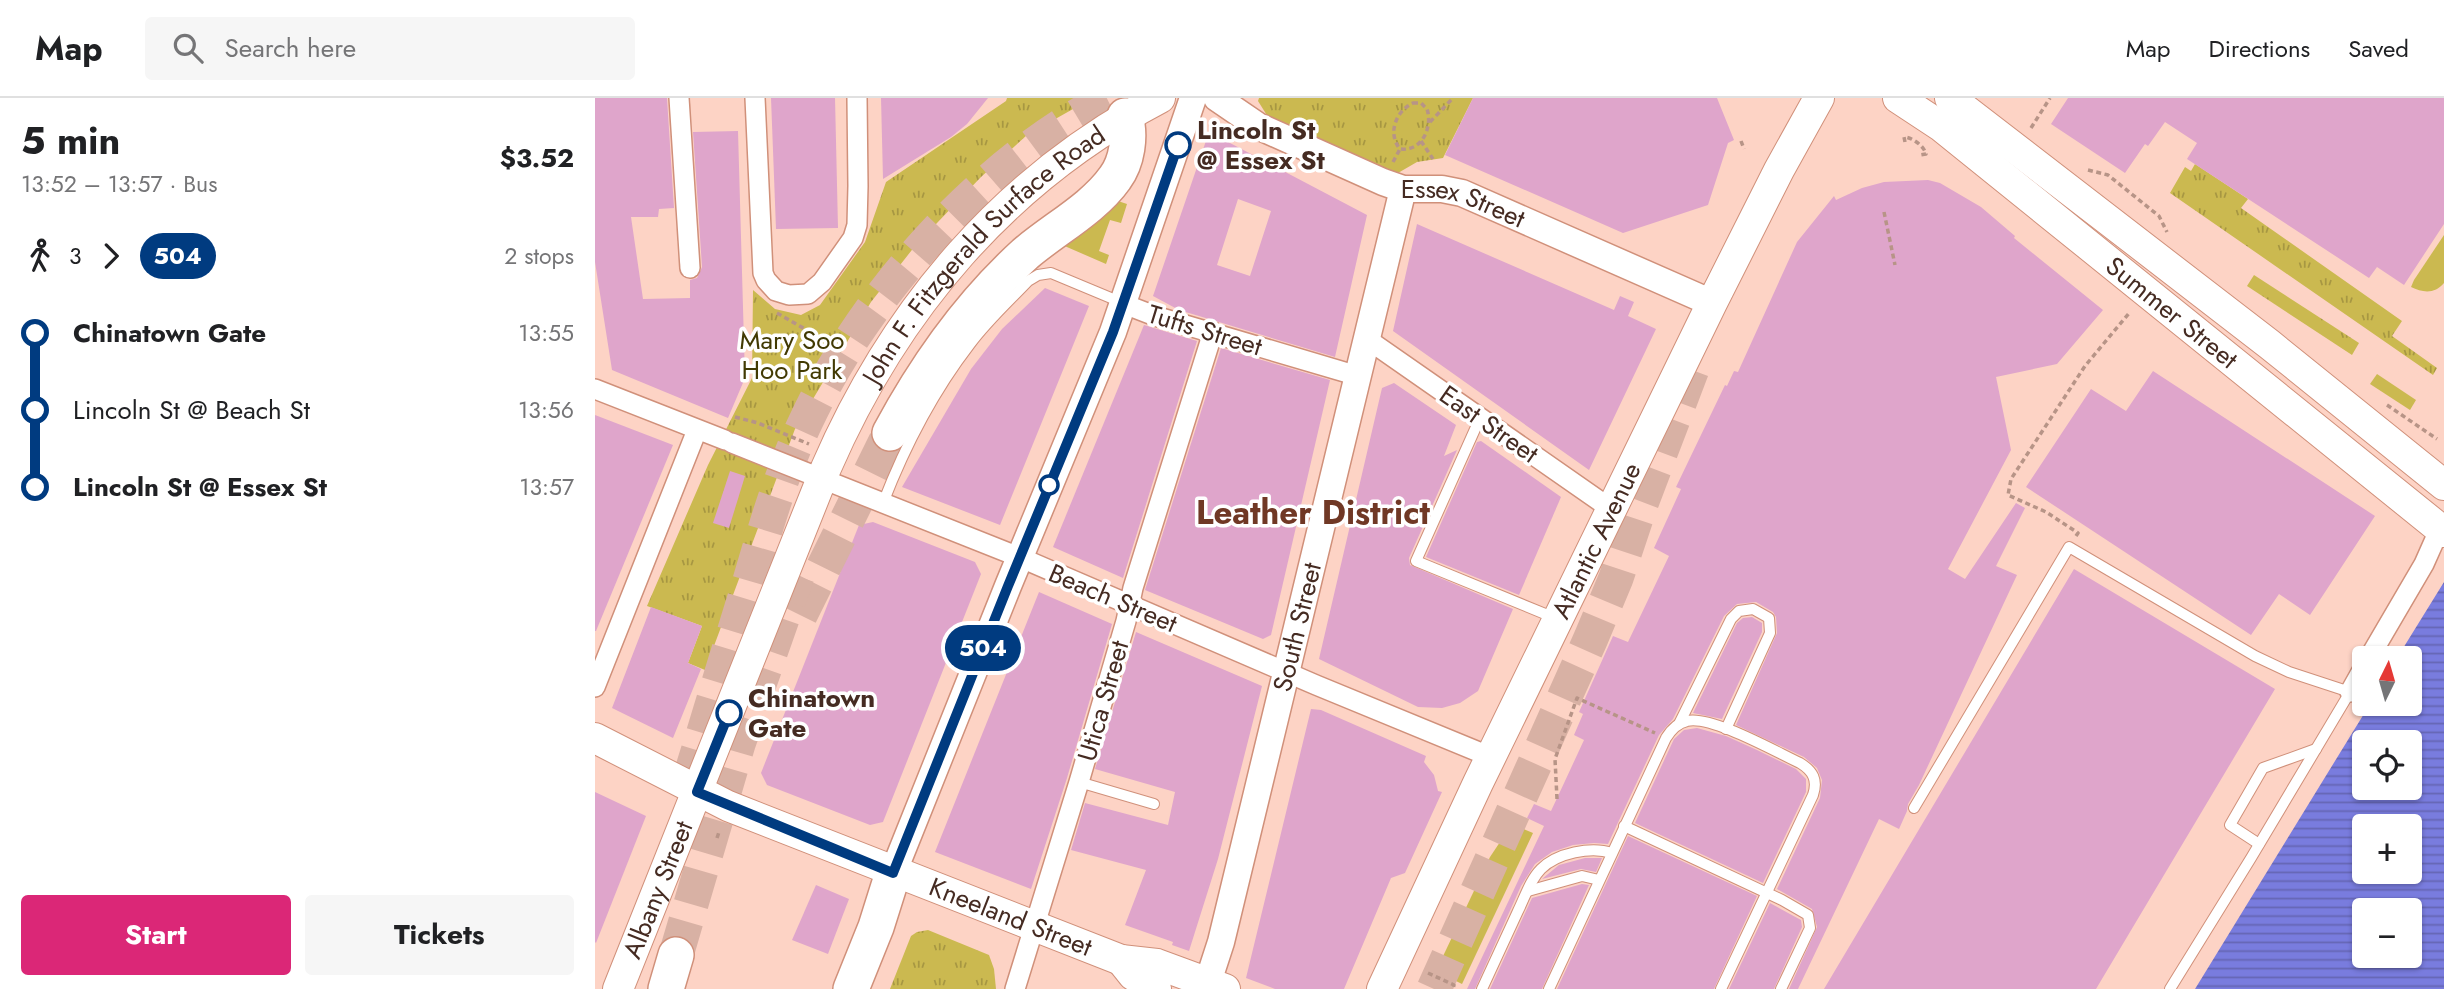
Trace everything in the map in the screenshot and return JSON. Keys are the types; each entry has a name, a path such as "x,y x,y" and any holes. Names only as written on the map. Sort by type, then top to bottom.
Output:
{"highway":[{"path":"890,433 938,351 968,312 1025,254 1098,196 1117,176 1123,164 1128,136 1121,107"},
{"path":"851,989 876,927 893,873"},
{"path":"666,989 676,955"}],"main road":[{"name":"John F. Fitzgerald Surface Road","path":"697,792 821,479 876,368 915,309 942,273 986,227 1121,107 1160,98"},
{"path":"893,873 1124,304 1193,98"},
{"name":"Essex Street","path":"1217,98 1241,116 1289,141 1403,189 1442,189 1462,193 1712,303"},
{"name":"Atlantic Avenue","path":"1382,989 1557,619 1712,303 1783,162 1819,98"},
{"name":"Summer Street","path":"1898,98 1942,127 2443,526"},
{"name":"Summer Street","path":"1950,98 2215,302 2444,485"},
{"name":"South Street","path":"1216,986 1221,942 1403,189"},
{"name":"Kneeland Street","path":"595,738 697,792 893,873 1121,961 1157,964 1216,986"},
{"name":"Albany Street","path":"618,989 697,792"},
{"name":"Kneeland Street","path":"1121,961 1133,975 1156,989"}],"street":[{"path":"679,98 689,268"},
{"path":"755,98 763,273 776,291 796,296 808,294 818,287 855,232 859,186 857,98"},
{"name":"Tufts Street","path":"1124,304 1155,316 1358,376"},
{"name":"Utica Street","path":"1014,989 1079,782 1129,606 1213,332"},
{"name":"East Street","path":"1367,339 1611,509"},
{"name":"Beach Street","path":"596,386 697,430 1020,557 1129,606 1491,757"},
{"path":"595,687 697,430"},
{"path":"2376,646 2443,526"},
{"path":"2350,692 2352,688"}],"lane":[{"name":"Tufts Street","path":"883,503 927,407 971,341 1028,281 1044,273 1055,274 1124,304"},
{"path":"1480,418 1416,561 1557,619"},
{"path":"1914,808 2069,547 2255,656 2289,672 2350,692 2170,989"},
{"path":"1549,989 1666,738 1679,724 1731,619 1739,611 1753,609 1769,618 1770,633 1726,729"},
{"path":"1679,724 1696,720 1726,729 1800,763 1810,770 1816,781 1813,795 1721,989"},
{"path":"2259,844 2230,825 2263,768 2316,749"},
{"path":"1079,782 1154,804"},
{"path":"1624,826 1804,911 1810,923 1808,933 1781,989"},
{"path":"1482,989 1541,869 1556,859 1590,850 1612,853"},
{"path":"1528,891 1582,876 1599,880"}],"path":[{"path":"1429,123 1429,113 1424,105 1413,100 1399,114 1395,125 1394,139 1397,146 1406,149 1421,141 1429,123 1453,98"},
{"path":"2031,127 2050,98"},
{"path":"1905,142 1903,136 1909,137 1925,150 1926,154 1920,155"},
{"path":"1421,141 1433,159"},
{"path":"1741,141 1744,149"},
{"path":"1884,212 1895,265"},
{"path":"2069,547 2078,533 2046,512 2008,495 2011,479 2085,366 2130,312"},
{"path":"735,417 758,423 809,444"},
{"path":"1096,694 1113,695"},
{"path":"1557,799 1555,758 1577,698 1666,738"},
{"path":"716,838 719,832"},
{"path":"1428,972 1454,985 1453,989"}],"green space":[{"name":"Mary Soo Hoo Park","path":"1007,98 1076,98 1073,109 1027,135 981,177 915,246 871,302 795,429 705,670 688,663 702,626 647,606 708,465 752,378 753,290 775,309 801,315 820,305 865,242 886,182"},
{"path":"1259,98 1473,98 1443,158 1417,162 1398,173 1320,142 1268,117 1258,101"},
{"path":"2195,164 2248,199 2241,208 2402,321 2392,336 2437,368 2433,375 2170,193 2185,167 2191,171"},
{"path":"1115,200 1127,204 1121,223 1110,220 1099,251 1109,255 1106,264 1060,244"},
{"path":"2444,235 2444,283 2429,291 2411,287 2414,280"},
{"path":"2254,275 2359,343 2352,355 2247,286"},
{"path":"2377,374 2416,400 2410,410 2370,384"},
{"path":"1512,824 1533,833 1462,984 1436,971 1490,857"},
{"path":"928,930 989,955 996,989 890,989 911,936"}],"shaded area":[{"path":"2444,582 2444,989 2195,989 2352,733 2352,800 2422,800 2422,730 2354,730 2363,716 2422,716 2422,646 2404,646"}],"building":[{"path":"595,98 667,98 674,208 659,209 658,217 631,217 643,299 690,298 690,280 697,278 702,267 693,132 738,131 745,378 728,418 612,370 595,262"},
{"path":"771,98 835,98 838,228 776,229"},
{"path":"881,98 988,98 967,124 951,137 883,179"},
{"path":"1473,98 1717,98 1734,140 1728,143 1708,205 1623,233 1445,155"},
{"path":"2068,98 2444,98 2444,224 2404,285 2377,267 2369,278 2187,159 2197,143 2165,122 2148,146 2145,144 2125,173 2051,124"},
{"path":"1209,132 1367,215 1335,357 1179,310 1153,296","holes":["1238,199 1271,211 1250,276 1217,265"]},
{"path":"1928,180 1940,183 1981,207 2015,236 2014,238 2103,310 2057,364 1996,377 2011,450 1948,569 1965,579 2016,503 2025,508 1996,566 2017,575 1908,804 1899,829 1879,819 1798,989 1789,989 1817,927 1812,909 1777,889 1820,798 1822,780 1817,768 1804,757 1736,725 1777,633 1773,612 1756,602 1737,604 1724,616 1673,719 1659,735 1608,844 1573,845 1552,852 1535,864 1521,886 1475,989 1467,989 1544,826 1527,818 1534,804 1551,811 1584,740 1574,735 1583,714 1579,712 1613,636 1628,642 1669,556 1654,548 1681,489 1676,487 1725,385 1727,386 1734,371 1738,372 1797,242 1834,196 1836,200 1862,188 1884,182"},
{"path":"1417,224 1614,310 1620,296 1634,302 1628,316 1656,329 1589,470 1393,331"},
{"path":"1045,288 1089,306 1000,525 902,487 971,369 1002,329"},
{"path":"1144,325 1197,341 1123,578 1053,547"},
{"path":"1221,348 1330,380 1271,635 1263,639 1145,590"},
{"path":"2153,371 2375,516 2310,615 2279,594 2251,635 2026,487 2091,389 2126,411"},
{"path":"1394,383 1456,425 1444,456 1457,450 1409,558 1410,565 1513,609 1478,691 1460,703 1442,708 1418,707 1319,659 1382,388"},
{"path":"595,415 673,445 596,631 595,631"},
{"path":"1481,441 1561,497 1519,595 1426,557 1477,442"},
{"path":"730,471 745,476 729,528 713,523"},
{"path":"873,522 975,562 981,574 883,822 870,825 767,785 761,773 859,525"},
{"path":"2074,569 2275,689 2096,989 1824,989"},
{"path":"1039,592 1112,624 1031,889 935,852"},
{"path":"651,607 702,626 688,663 701,669 673,738 612,708"},
{"path":"1752,617 1762,623 1762,632 1722,719 1693,713 1737,623 1743,618"},
{"path":"1136,632 1262,686 1218,859 1189,951 1172,945 1173,942 1125,925 1146,870 1071,850 1085,803 1168,825 1175,792 1095,769"},
{"path":"1311,709 1321,710 1426,756 1424,762 1434,775 1438,791 1442,792 1405,873 1391,878 1344,989 1275,989 1246,978"},
{"path":"1697,728 1726,736 1757,750 1796,769 1806,779 1806,792 1763,883 1635,823 1674,739 1684,730"},
{"path":"595,792 646,816 596,943 595,942"},
{"path":"1628,836 1757,896 1714,989 1557,989"},
{"path":"1585,858 1602,858 1596,872 1581,869 1542,879 1559,865"},
{"path":"1582,884 1589,885 1542,989 1490,989 1532,898"},
{"path":"816,885 849,899 828,954 792,940"},
{"path":"1770,903 1801,920 1802,927 1774,989 1729,989"}],"tunnel":[{"path":"688,784 780,483 806,421 831,373 895,280 974,194 1018,157 1063,125 1110,98"},
{"path":"1434,989 1616,578 1692,369"},
{"path":"800,615 890,433"},
{"path":"676,955 738,744 797,576"}],"bus line":[{"name":"504","path":"729,713 697,792 893,873 1113,332 1178,145"}],"place":[{"name":"Lincoln St @ Essex St","path":"1178,145"},
{"name":"Chinatown Gate","path":"729,713"}],"district":[{"name":"Leather District","path":"1313,512"}]}
